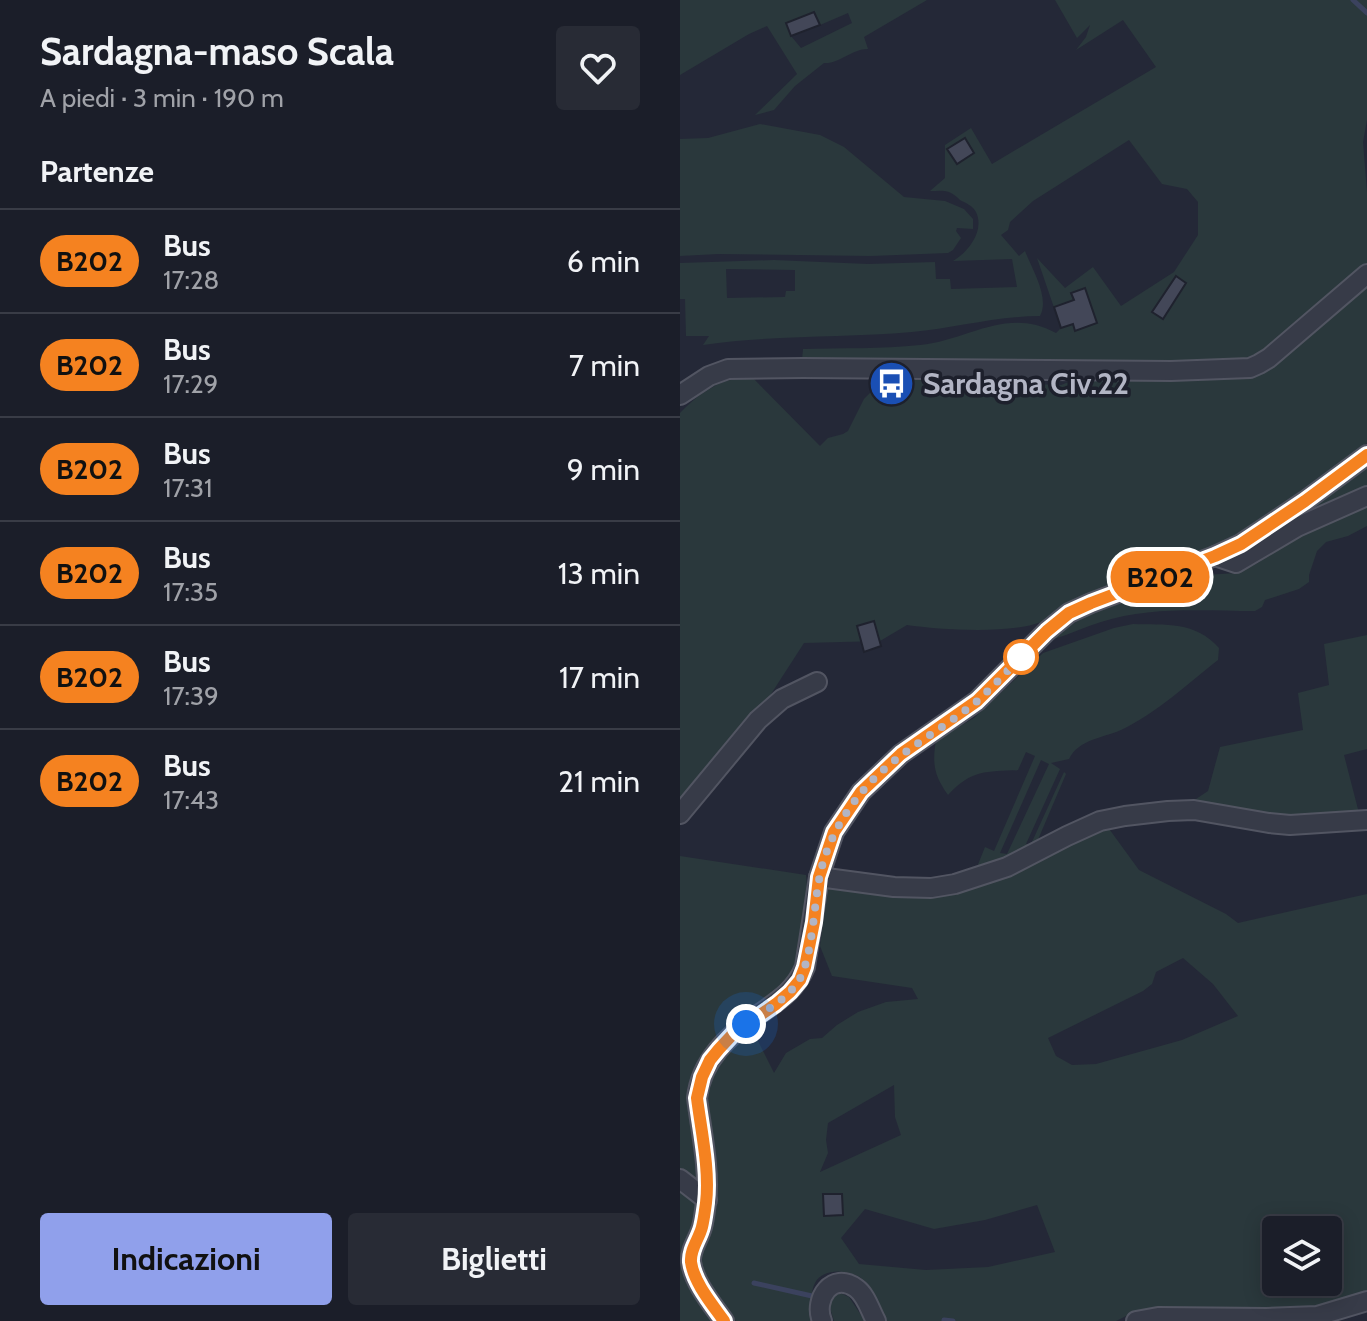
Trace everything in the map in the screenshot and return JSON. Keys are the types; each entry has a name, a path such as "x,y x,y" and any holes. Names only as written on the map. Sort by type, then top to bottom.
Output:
{"street":[{"path":"680,395 709,376 728,369 1171,371 1250,368 1269,358 1367,274"},
{"path":"724,1321 701,1287 691,1258 702,1228 707,1200 697,1098 702,1077 710,1060 733,1034 776,1004 800,980 811,937 819,877 834,832 861,792 901,754 977,701 1069,613 1241,544 1367,455"},
{"path":"1215,556 1236,563 1297,527 1367,496"},
{"path":"680,814 758,720 782,699 817,682"},
{"path":"819,877 894,887 931,888 955,884 1007,867 1100,821 1168,811 1194,810 1290,825 1367,820"},
{"path":"680,1179 707,1200"},
{"path":"822,1321 819,1315 821,1298 827,1288 840,1283 858,1289 876,1321"},
{"path":"1136,1321 1158,1317 1317,1316 1367,1301"}],"shaded area":[{"path":"680,0 927,0 864,37 868,49 824,63 795,86 774,110 755,115 797,74 767,26 680,75","holes":["814,12 820,25 848,13 852,23 801,48 791,36 786,23"]},
{"path":"1055,0 1367,0 1367,120 1363,142 1367,263 1364,267 1265,349 1253,356 1227,362 802,360 803,349 920,345 1004,324 1021,323 1056,333 1061,328 1037,258 1065,288 1093,267 1121,306 1174,272 1198,235 1198,202 1187,189 1162,184 1129,140 1033,201 1001,235 1019,256 1025,251 1041,292 1043,309 1040,316 912,332 703,345 709,336 686,336 685,299 680,299 680,263 774,260 868,264 935,262 936,279 950,279 951,289 1017,287 1012,259 953,261 974,240 978,226 976,212 951,193 930,191 945,178 945,145 971,128 992,164 1156,67 1123,20 1076,50 1090,25 1077,38","holes":["726,269 795,270 795,291 786,291 785,297 727,298"]},
{"path":"760,124 820,135 844,147 904,197 945,201 964,209 973,219 973,229 957,228 961,238 948,253 680,256 680,139 708,138"},
{"path":"1367,288 1367,443 1314,483 1241,534 1185,559 1123,580 1078,600 1041,622 994,630 907,625 880,641 804,643 760,711 680,804 680,413 696,399 722,383 752,377 820,446 828,438 848,431 864,399 872,391 899,395 901,378 1013,379 1032,384 1061,385 1079,378 1253,378"},
{"path":"1367,465 1367,490 1284,527"},
{"path":"1367,503 1367,526 1348,536 1326,542 1317,551 1309,582 1299,589 1265,600 1262,607 1255,611 1178,610 1139,614 1101,622 1054,639 1084,617 1190,576 1236,573 1258,563 1284,543"},
{"path":"1133,624 1190,629 1210,639 1219,648 1218,660 1147,715 1121,730 1085,743 1069,759 1051,763 1060,769 1026,844 1031,844 1064,772 1066,774 1037,842 1040,847 975,872 985,847 994,851 1035,756 1026,752 1018,770 972,776 948,795 935,769 936,740 974,718 1043,653","holes":["1041,760 1049,764 1007,854 1000,853"]},
{"path":"1367,635 1367,749 1344,755 1360,817 1292,821 1193,801 1208,791 1220,747 1303,730 1298,693 1329,685 1324,644"},
{"path":"1107,826 1139,870 1238,923 1367,894 1367,1290 1318,1307 1134,1312 1116,1321 887,1321 866,1282 854,1275 832,1272 819,1278 813,1287 814,1321 736,1321 711,1286 700,1256 716,1199 706,1100 717,1070 729,1053 753,1031 774,1073 786,1053 810,1039 822,1038 858,1012 886,1002 918,999 912,988 832,976 820,946 827,890 831,887 903,892","holes":["1183,958 1213,984 1238,1016 1182,1040 1096,1064 1072,1065 1056,1056 1048,1038 1143,991 1152,984 1156,972","894,1085 895,1117 901,1135 820,1172 828,1153 828,1123","1037,1205 1055,1252 988,1267 926,1270 859,1264 841,1238 865,1209 934,1229 985,1220"]},
{"path":"680,856 806,875 807,885 802,944 795,971 790,979 720,1038 698,1064 691,1078 687,1092 698,1189 680,1175"},
{"path":"680,1187 697,1200 697,1218 689,1241 717,1321 680,1321"},
{"path":"840,1293 849,1297 865,1321 834,1321 829,1305 833,1297"}],"building":[{"path":"814,12 820,25 791,36 786,23"},
{"path":"965,138 974,153 957,164 947,149"},
{"path":"1176,276 1186,283 1163,319 1152,312"},
{"path":"1085,288 1097,323 1075,331 1073,324 1061,328 1054,307 1074,300 1071,293"},
{"path":"874,621 881,646 864,652 857,626"},
{"path":"823,1194 842,1194 843,1215 824,1216"}],"waterway":[{"path":"1353,0 1367,13"},
{"path":"754,1283 812,1296"},
{"path":"944,1320 953,1321"}],"bus line":[{"name":"B202","path":"724,1321 701,1287 691,1258 702,1228 707,1200 698,1087 710,1060 733,1034 776,1004 800,980 814,922 819,877 834,832 861,792 901,754 977,701 1069,613 1241,544 1367,455"}],"place":[{"name":"Sardagna Civ.22","path":"892,383"}],"route":[{"path":"746,1024 776,1004 800,980 814,922 819,877 834,832 861,792 901,754 977,701 1024,654 1021,657"}]}
